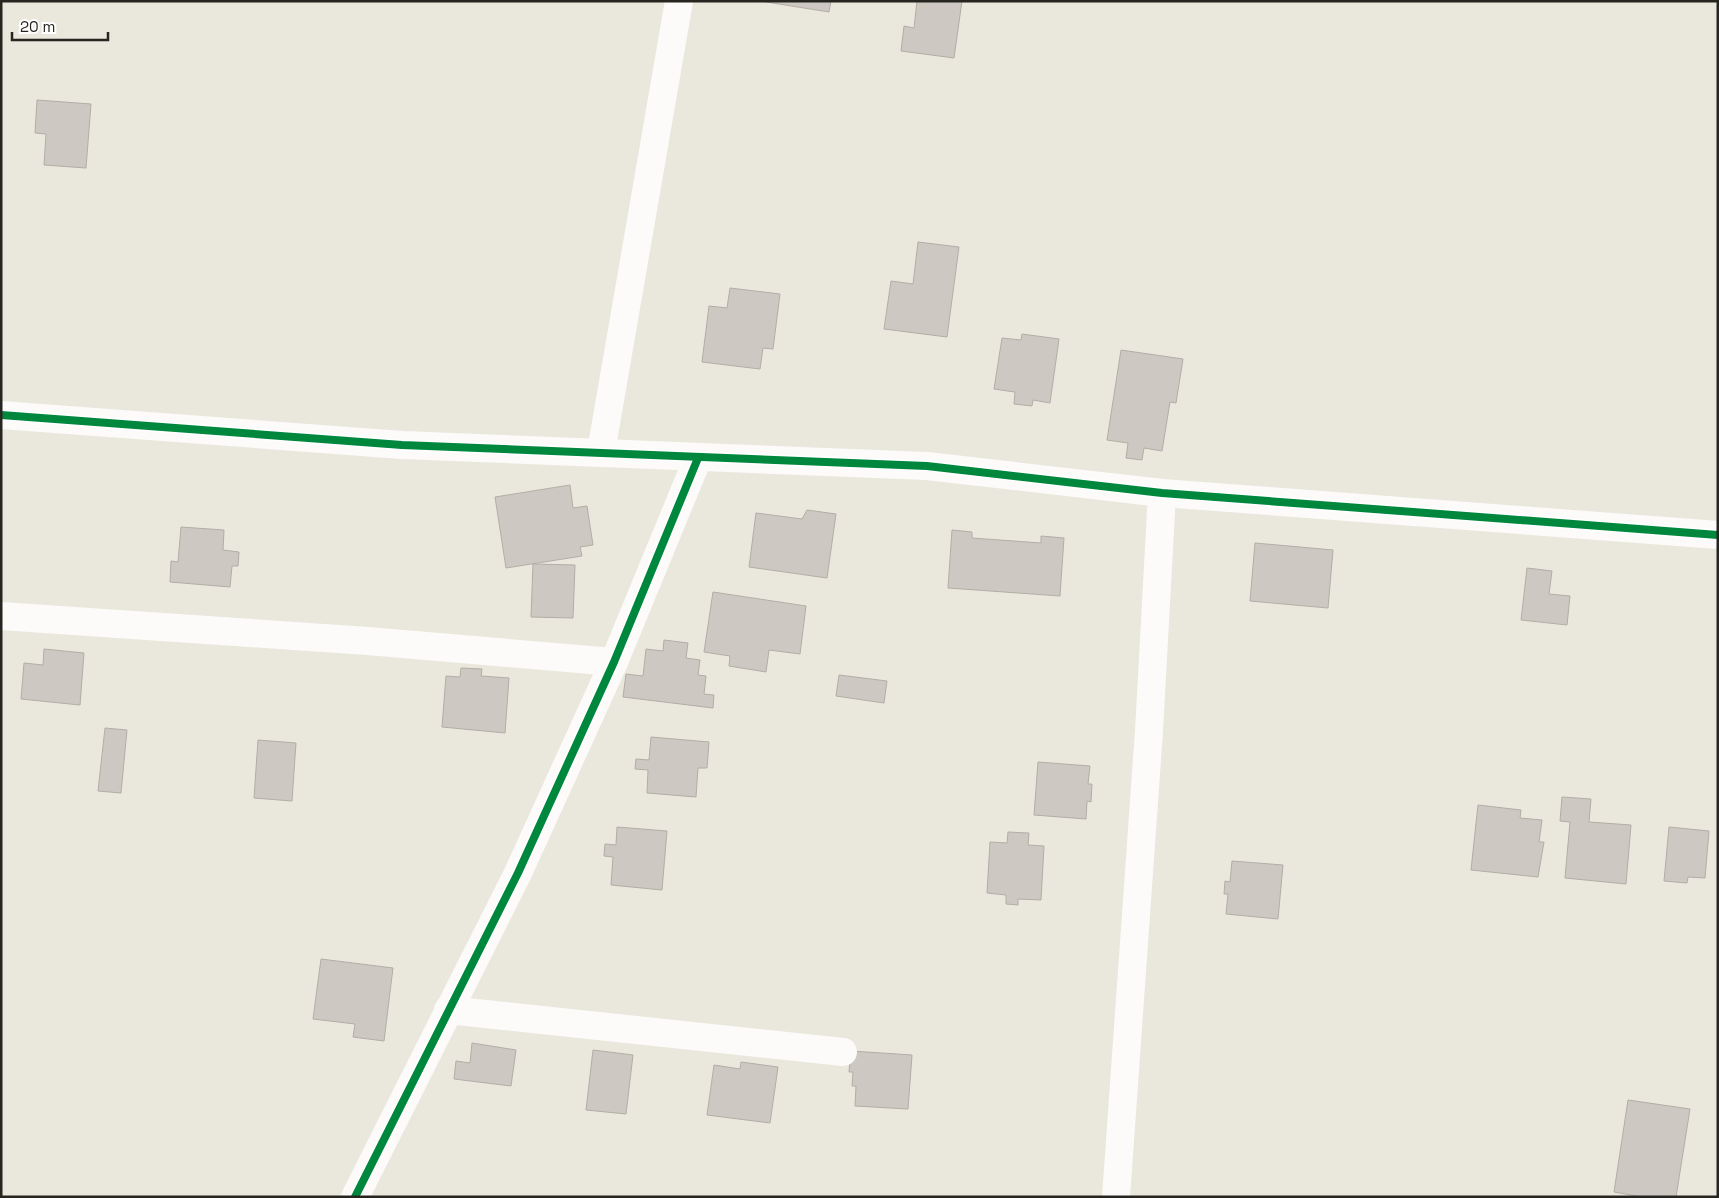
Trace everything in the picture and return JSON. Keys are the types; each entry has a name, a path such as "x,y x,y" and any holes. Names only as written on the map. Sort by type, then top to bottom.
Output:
{"street":[{"path":"601,452 678,1"},
{"path":"1,415 402,445 928,466 1162,493 1718,535"},
{"path":"355,1197 518,872 614,662 698,458"},
{"path":"1116,1197 1149,731 1162,493"},
{"path":"1,616 368,641 614,662"},
{"path":"448,1010 843,1052"}],"building":[{"path":"760,1 831,1 829,12"},
{"path":"917,1 962,1 954,58 901,51 904,26 914,28"},
{"path":"37,100 91,104 86,168 44,165 46,134 35,133"},
{"path":"918,242 959,247 947,337 884,329 891,281 913,284"},
{"path":"730,288 780,294 773,349 763,348 760,369 702,362 709,306 727,308"},
{"path":"1022,334 1059,339 1050,403 1033,400 1032,406 1014,404 1015,392 994,389 1002,338 1021,340"},
{"path":"1121,350 1183,359 1176,403 1170,402 1162,451 1144,448 1142,460 1126,458 1128,443 1107,440"},
{"path":"570,485 573,508 587,506 593,545 580,547 582,556 506,568 495,497"},
{"path":"807,510 836,514 827,578 749,567 756,513 802,519"},
{"path":"181,527 224,530 223,550 239,552 238,566 232,566 230,587 170,582 171,561 178,562"},
{"path":"952,530 972,532 972,538 1041,543 1041,536 1064,538 1060,596 948,588"},
{"path":"1255,543 1333,550 1328,608 1250,601"},
{"path":"533,564 575,565 573,618 531,617"},
{"path":"1527,568 1552,571 1549,594 1570,596 1567,625 1521,620"},
{"path":"713,592 806,606 800,654 769,650 766,672 729,666 730,656 704,652"},
{"path":"664,640 688,643 686,658 700,660 698,675 706,676 704,694 714,695 713,708 623,697 626,674 643,676 646,649 663,651"},
{"path":"44,649 84,653 80,705 21,699 24,663 43,665"},
{"path":"461,668 482,669 481,676 509,678 505,733 442,727 446,676 460,677"},
{"path":"839,675 887,681 884,703 836,696"},
{"path":"105,728 127,730 121,793 98,791"},
{"path":"651,737 709,742 707,768 698,768 696,797 647,793 648,770 635,769 636,759 649,760"},
{"path":"258,740 296,743 292,801 254,798"},
{"path":"1038,762 1090,766 1088,784 1092,784 1091,802 1087,801 1086,819 1034,815"},
{"path":"1562,797 1591,799 1589,822 1631,825 1626,884 1565,878 1570,822 1560,821"},
{"path":"1478,805 1521,810 1520,818 1542,820 1539,842 1544,842 1538,877 1471,870"},
{"path":"617,827 667,831 662,890 611,885 613,857 604,856 605,844 616,845"},
{"path":"1669,827 1709,831 1705,878 1688,877 1687,883 1664,881"},
{"path":"1008,832 1029,833 1028,845 1044,846 1041,900 1018,899 1018,905 1006,904 1006,895 987,893 990,842 1007,843"},
{"path":"1232,861 1283,865 1278,919 1226,914 1228,894 1224,894 1225,881 1230,882"},
{"path":"321,959 393,968 384,1041 353,1037 355,1024 313,1019"},
{"path":"472,1043 516,1050 511,1086 454,1079 456,1061 470,1063"},
{"path":"593,1050 633,1055 626,1114 586,1110"},
{"path":"851,1051 912,1055 908,1109 855,1106 856,1086 852,1086 853,1072 849,1072"},
{"path":"741,1062 778,1067 770,1123 707,1115 714,1065 740,1069"},
{"path":"1628,1100 1690,1109 1676,1197 1642,1197 1614,1192"}],"cycle path":[{"path":"1,415 402,445 927,466 1162,493 1718,535"},
{"path":"355,1197 518,873 614,662 698,458"}]}
